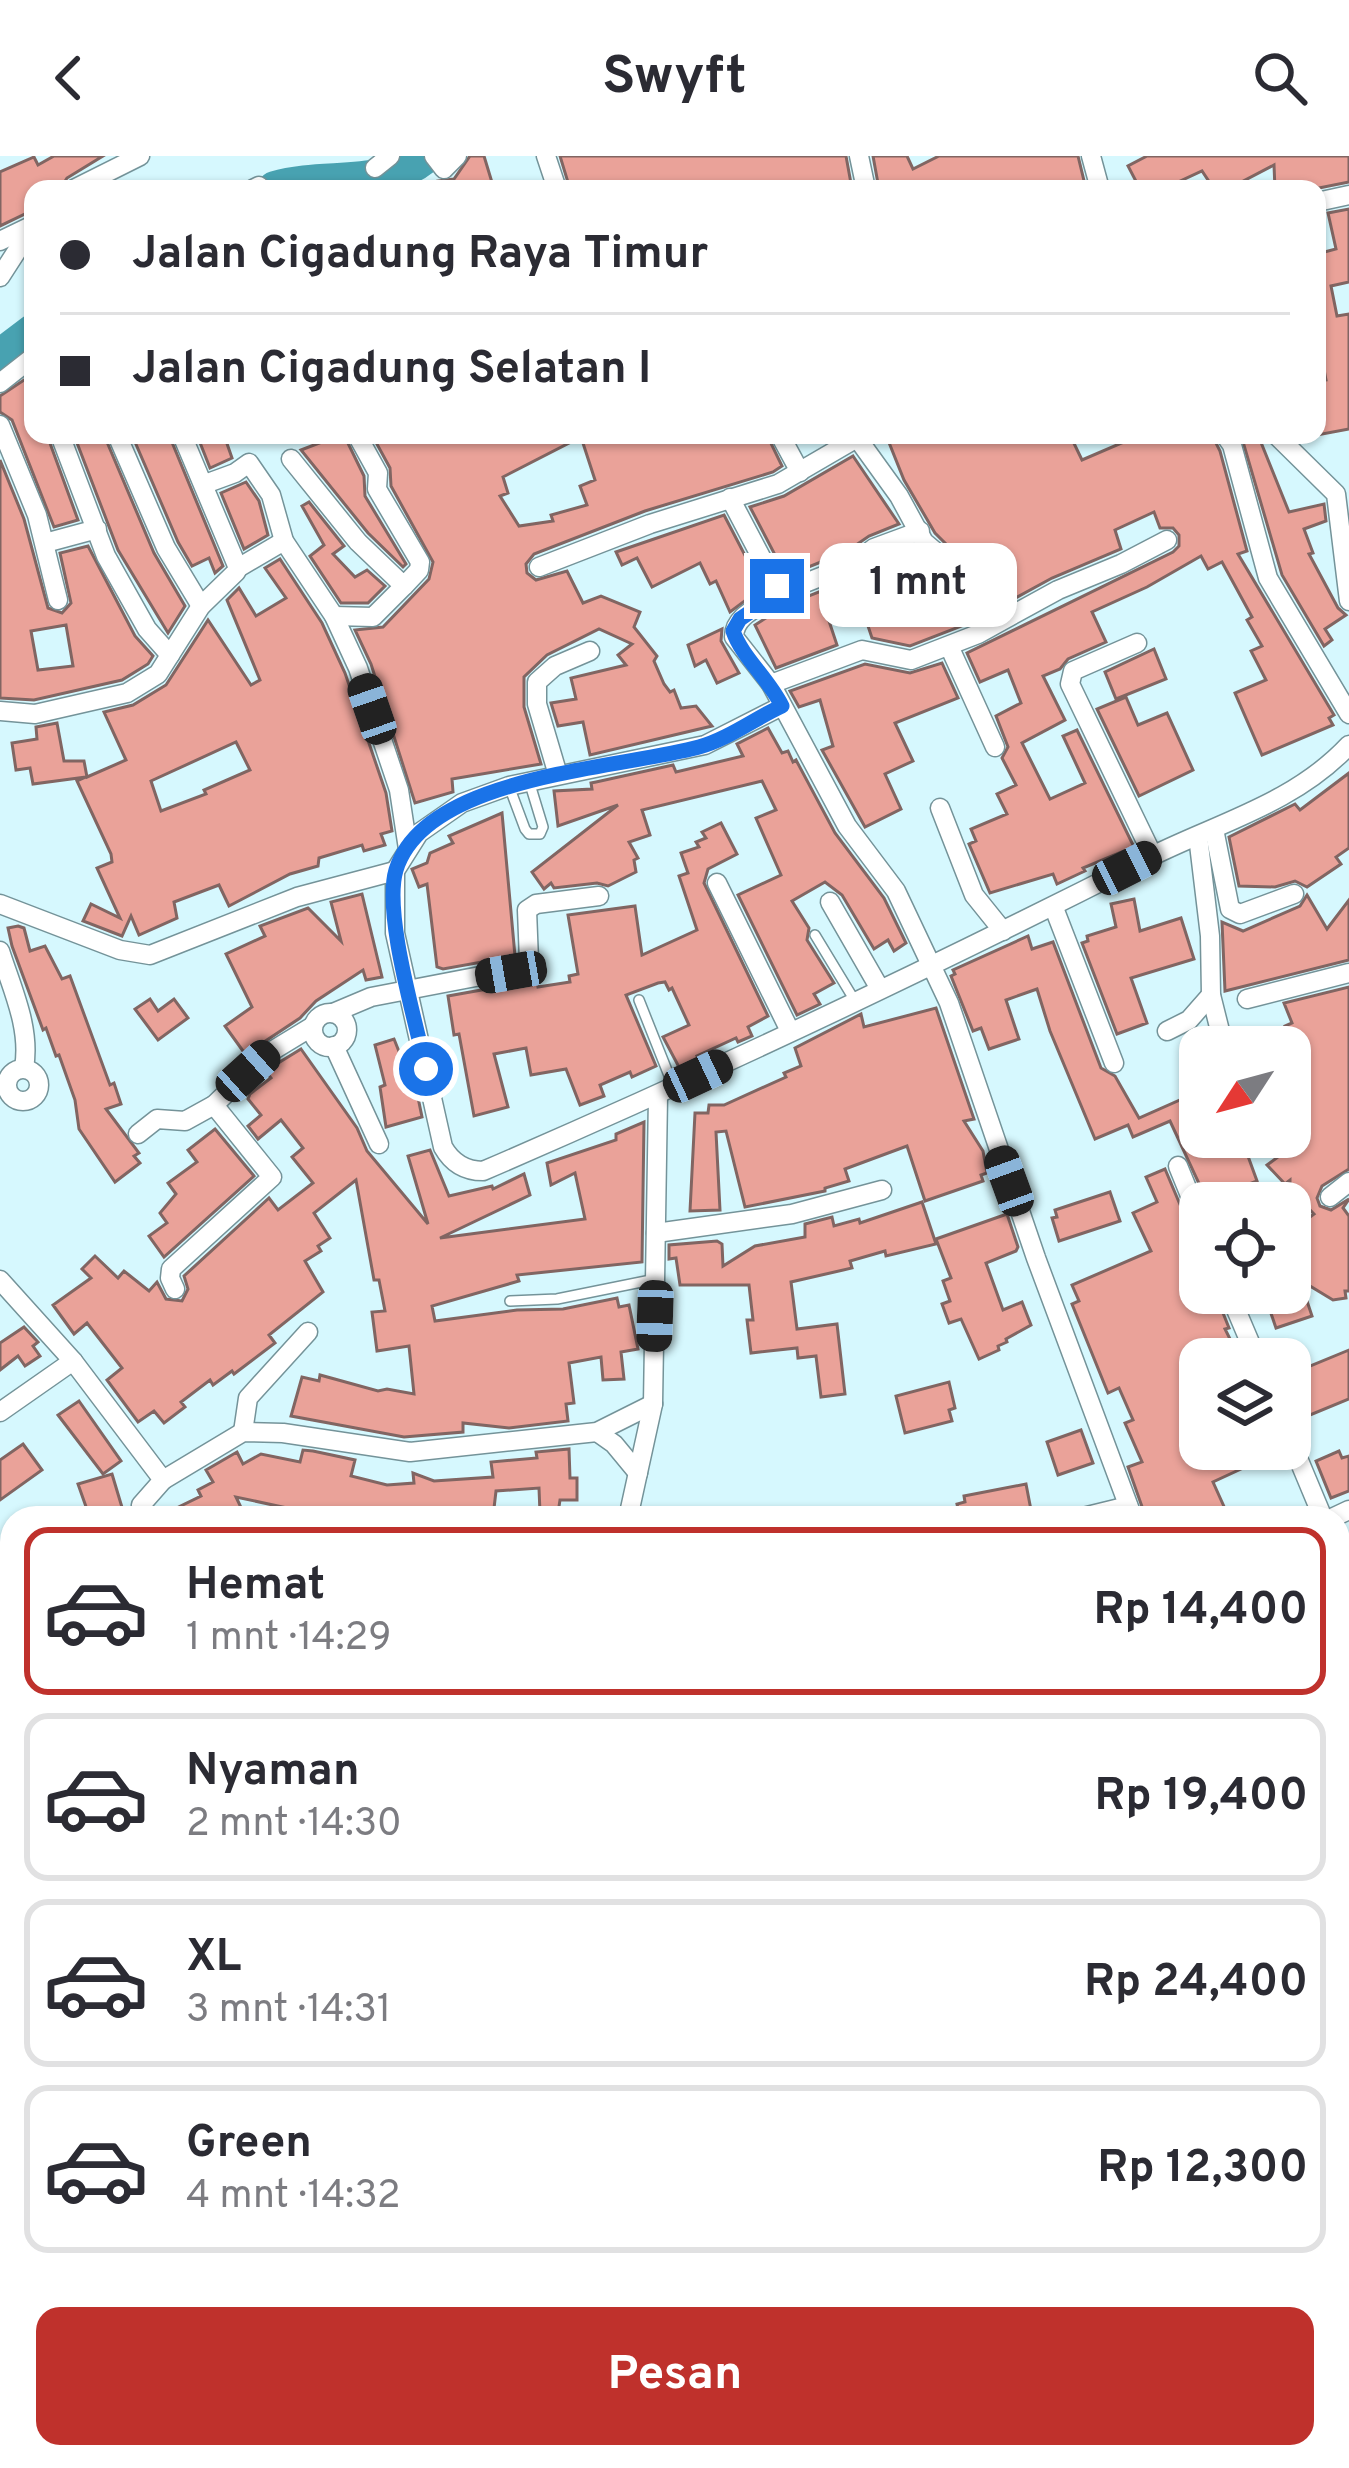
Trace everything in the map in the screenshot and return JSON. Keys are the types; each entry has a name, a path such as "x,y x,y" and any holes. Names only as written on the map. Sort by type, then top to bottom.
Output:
{"street":[{"path":"92,180 140,156"},
{"path":"0,277 24,240"},
{"path":"0,425 44,543 58,600"},
{"path":"64,444 106,556 147,628 170,655"},
{"path":"121,444 166,548 201,606"},
{"path":"186,444 238,568"},
{"path":"334,616 373,617 419,570 419,562 377,489 378,473 362,444"},
{"path":"785,444 800,472"},
{"path":"539,567 650,524 778,484 845,444"},
{"path":"861,444 925,542 943,558 950,582"},
{"path":"1231,444 1268,578 1349,714"},
{"path":"1285,444 1336,494 1349,601"},
{"path":"291,459 358,542 404,586"},
{"path":"205,484 249,463 271,495 284,541 334,616 358,668 399,790 407,849"},
{"path":"730,498 780,592"},
{"path":"44,543 98,529"},
{"path":"920,531 780,592 740,619 733,631 771,684 847,826 896,891 949,1004 1036,1258 1129,1506"},
{"path":"771,684 862,650 911,660 1167,539"},
{"path":"0,711 35,714 127,693 158,674 201,606 238,568 284,541"},
{"path":"1137,643 1083,664 1073,671 1070,684 1153,856"},
{"path":"949,646 995,747"},
{"path":"558,775 537,704 537,682 555,666 590,651"},
{"path":"782,706 705,745 519,784 462,803 418,832 395,871 395,934 443,1148 466,1169 483,1172 666,1092 1054,908 1153,856 1271,804 1304,784 1349,746"},
{"path":"940,808 974,896 1004,931"},
{"path":"1206,833 1230,909 1240,914 1294,894"},
{"path":"1206,833 1211,995 1219,1026"},
{"path":"0,904 120,950 150,955 297,896 395,871"},
{"path":"717,883 790,1031"},
{"path":"138,1134 157,1119 185,1120 214,1105 267,1054 313,1026 320,1016 350,1003 522,968 529,961 527,910 536,904 599,896"},
{"path":"830,902 880,988"},
{"path":"1054,908 1114,1063"},
{"path":"0,952 24,1028 24,1068"},
{"path":"1247,999 1349,973"},
{"path":"1167,1031 1189,1020 1211,995"},
{"path":"333,1012 344,1019 347,1032 334,1046"},
{"path":"313,1026 316,1040 334,1046 379,1144"},
{"path":"24,1068 38,1078 39,1085 34,1097 16,1099 3,1080 24,1068"},
{"path":"631,1506 653,1404 656,1233 666,1092"},
{"path":"175,1289 171,1269 272,1177 214,1105"},
{"path":"1178,1166 1185,1182"},
{"path":"1330,1197 1349,1182"},
{"path":"656,1233 792,1214 882,1190"},
{"path":"0,1280 73,1361 164,1480"},
{"path":"243,1432 248,1398 308,1332"},
{"path":"0,1412 73,1361"},
{"path":"141,1506 164,1480 243,1432 283,1433 410,1452 597,1432 653,1404"},
{"path":"597,1432 638,1473"},
{"path":"1305,1470 1322,1506"}],"lane":[{"path":"519,784 543,827 540,834 525,830 519,784"},
{"path":"814,935 855,1000"},
{"path":"638,1000 666,1092"},
{"path":"510,1301 557,1299 656,1280"}],"building":[{"path":"54,156 103,156 66,180 24,180 24,214 0,226 0,172 34,157 38,165"},
{"path":"470,156 484,156 491,180 446,180 454,179"},
{"path":"560,156 846,156 850,180 567,180"},
{"path":"873,156 907,156 913,169 939,156 1078,156 1084,180 877,180"},
{"path":"1147,156 1349,156 1349,182 1326,187 1326,180 1275,180 1274,165 1245,180 1208,180 1202,171 1182,180 1135,180 1128,166"},
{"path":"1349,209 1349,282 1331,286 1337,316 1349,314 1349,429 1326,433 1326,252 1336,249 1328,213"},
{"path":"24,380 24,444 50,444 78,520 54,527 12,420 0,412 0,396"},
{"path":"77,444 108,444 154,553 185,606 168,633 118,550"},
{"path":"136,444 173,444 223,566 215,573 209,558 192,566"},
{"path":"201,444 227,444 232,458 210,468"},
{"path":"317,444 348,444 364,476 365,496 406,564 403,567 368,533 301,450"},
{"path":"377,444 567,444 503,477 508,493 500,496 519,526 553,521 551,515 587,505 580,486 595,480 583,444 771,444 782,466 773,472 645,511 534,554 526,564 527,573 536,580 567,571 583,603 601,596 640,612 634,627 657,656 654,661 664,684 670,692 674,690 681,708 696,706 712,726 590,755 583,722 558,726 551,703 576,699 571,678 626,665 618,655 632,644 599,629 547,655 524,677 524,707 541,764 452,779 453,792 415,803 371,664 355,630 383,627 429,579 433,562 391,486 390,468"},
{"path":"890,444 1074,444 1082,460 1119,444 1216,444 1247,551 1238,554 1334,715 1329,718 1333,725 1262,755 1235,693 1266,680 1251,651 1262,646 1222,562 1208,569 1201,556 1092,612 1106,642 1043,676 1065,720 1022,743 1050,799 1085,783 1063,736 1077,730 1134,847 1057,884 1053,874 990,893 969,844 976,841 971,829 1007,814 997,794 1016,785 1002,758 1008,747 996,716 1021,703 1008,670 980,682 967,653 1173,552 1179,546 1179,535 1173,528 1160,528 1154,512 1115,530 1121,549 1052,578 972,622 910,646 872,638 861,605 829,621 837,645 776,668 755,625 786,605 859,576 881,560 912,548 931,566 942,592 953,595 963,586 955,553 935,533"},
{"path":"1244,444 1262,444 1289,512 1324,504 1326,521 1304,529 1313,553 1309,554 1346,615 1325,629 1332,640 1324,646 1282,575"},
{"path":"853,456 899,524 786,576 750,507 784,496"},
{"path":"0,460 24,519 48,608 62,613 71,603 60,553 88,546 135,636 153,656 122,680 34,700 0,698","holes":["66,625 73,666 38,670 31,631"]},
{"path":"246,482 259,501 268,535 244,549 221,493"},
{"path":"309,502 344,546 333,554 355,577 367,570 385,586 368,603 341,603 310,556 324,545 302,506"},
{"path":"724,515 762,588 730,612 716,581 710,584 700,563 652,587 637,558 622,565 616,552"},
{"path":"280,559 322,623 345,673 386,793 392,831 381,834 385,845 364,851 362,845 319,858 318,866 290,874 229,906 219,885 174,902 177,918 139,935 131,916 122,936 83,921 91,904 120,918 97,868 112,862 77,781 86,777 33,784 30,768 16,770 12,743 37,739 36,727 57,723 64,761 84,761 87,777 126,760 104,712 133,705 166,685 208,620 251,685 260,680 227,600 239,588 256,616 286,598 265,568","holes":["236,742 250,770 161,811 151,781"]},
{"path":"722,629 721,641 739,673 717,683 706,660 695,666 688,645"},
{"path":"1154,649 1166,679 1116,699 1105,672"},
{"path":"942,663 958,698 895,723 913,761 885,774 901,809 865,827 822,750 833,746 820,700 799,707 790,691 865,664 910,673"},
{"path":"1126,697 1138,725 1167,713 1193,770 1139,796 1097,709"},
{"path":"768,728 782,753 788,751 796,760 835,833 884,898 906,943 894,951 888,940 874,949 842,895 825,882 792,901 809,928 807,940 834,983 814,994 820,1004 797,1015 738,895 781,875 756,818 776,810 762,781 642,810 650,835 629,842 638,858 634,860 636,872 608,886 554,888 551,883 544,889 532,872 618,805 558,826 554,791 592,789 591,783 673,765 676,772 743,756 737,744"},
{"path":"1349,773 1349,848 1336,857 1341,864 1307,887 1295,881 1275,887 1239,886 1229,837 1295,804 1300,810"},
{"path":"502,813 515,956 437,967 427,884 419,887 412,869 427,863 430,853 453,843 449,836"},
{"path":"721,823 737,854 708,869 704,883 768,1016 748,1027 752,1036 738,1042 736,1038 680,1069 663,1037 689,1025 672,988 658,983 626,995 656,1066 600,1085 604,1096 580,1105 566,1069 531,1075 526,1048 494,1054 508,1107 474,1116 448,996 537,980 538,987 570,982 569,976 578,974 568,915 635,906 642,955 697,930 679,876 688,873 681,853 699,847 696,842 706,838 702,832"},
{"path":"362,894 382,977 366,980 363,970 316,1001 300,1018 249,1052 243,1051 225,1026 252,1007 226,954 265,936 260,926 308,908 341,941 331,902"},
{"path":"1307,895 1327,929 1349,900 1349,960 1225,991 1222,922 1243,931 1300,906"},
{"path":"1134,899 1140,931 1181,918 1194,959 1131,978 1147,1023 1117,1034 1082,943 1088,941 1087,936 1116,927 1111,904"},
{"path":"8,928 24,928 30,951 45,946 62,979 70,976 110,1085 114,1083 121,1104 106,1109 139,1153 134,1156 140,1163 115,1182 79,1129 75,1100 59,1055 46,1028 43,1030 12,946"},
{"path":"1028,936 1032,949 1053,942 1101,1068 1115,1076 1139,1118 1179,1100 1179,1140 1170,1121 1133,1137 1128,1125 1095,1139 1037,989 1006,1000 1019,1039 989,1049 981,1028 973,1031 951,976 953,970"},
{"path":"1349,987 1349,1169 1322,1186 1317,1198 1320,1206 1331,1210 1349,1199 1343,1208 1349,1216 1346,1298 1333,1300 1311,1287 1311,1182 1283,1182 1267,1165 1276,1158 1311,1158 1311,1026 1285,1026 1292,1023 1284,1003"},
{"path":"150,999 158,1011 174,999 188,1018 158,1040 135,1009"},
{"path":"936,1008 974,1119 964,1121 983,1151 987,1173 981,1175 983,1181 925,1201 907,1146 845,1169 849,1181 825,1191 745,1207 726,1131 716,1132 720,1210 690,1211 695,1113 708,1113 709,1105 724,1105 786,1077 784,1073 801,1066 795,1048 861,1014 864,1027"},
{"path":"394,1039 410,1079 414,1078 422,1117 386,1127 380,1087 385,1085 375,1045"},
{"path":"301,1049 357,1128 367,1151 428,1224 408,1156 430,1150 449,1196 493,1189 524,1174 530,1195 440,1238 585,1219 575,1173 551,1185 547,1163 616,1140 616,1134 644,1122 642,1262 517,1275 519,1281 432,1306 435,1321 563,1309 617,1298 619,1307 629,1305 638,1349 621,1352 624,1379 603,1380 601,1357 569,1363 574,1403 566,1404 568,1421 509,1428 463,1423 463,1432 404,1437 291,1416 302,1377 319,1381 320,1375 378,1391 414,1394 409,1346 377,1351 372,1312 385,1311 379,1280 374,1280 356,1180 314,1213 330,1238 305,1261 323,1292 269,1335 275,1343 234,1374 213,1385 210,1380 181,1402 185,1407 164,1423 154,1411 138,1422 107,1380 122,1368 87,1323 74,1334 53,1305 91,1278 82,1269 95,1256 118,1278 124,1271 149,1291 157,1282 166,1299 182,1301 188,1289 184,1276 269,1198 278,1210 313,1183 292,1157 303,1148 281,1120 258,1139 248,1126 261,1115 248,1099 250,1094 271,1078 267,1073 275,1065"},
{"path":"215,1129 254,1176 164,1257 149,1236 167,1223 160,1213 176,1194 168,1183 197,1162 188,1150"},
{"path":"1187,1158 1249,1158 1257,1181 1254,1182 1198,1182"},
{"path":"1165,1169 1179,1202 1179,1314 1223,1314 1229,1328 1225,1329 1230,1338 1179,1338 1179,1470 1239,1470 1213,1482 1224,1506 1142,1506 1128,1467 1142,1462 1125,1423 1133,1420 1119,1388 1108,1393 1072,1304 1079,1301 1072,1285 1151,1251 1133,1213 1157,1202 1146,1177"},
{"path":"1110,1192 1120,1221 1059,1241 1052,1218 1057,1217 1055,1210"},
{"path":"922,1202 936,1244 886,1256 885,1251 850,1261 852,1268 791,1282 797,1329 837,1324 845,1394 821,1397 816,1356 798,1358 797,1348 751,1353 749,1285 680,1285 676,1258 669,1259 669,1245 717,1241 722,1244 723,1266 755,1246 805,1237 805,1224 832,1217 834,1226 859,1219 860,1223"},
{"path":"1007,1214 1018,1247 986,1263 1003,1310 1022,1302 1031,1325 979,1359 961,1319 949,1323 942,1304 950,1301 943,1281 951,1278 936,1239"},
{"path":"1311,1313 1312,1316 1276,1328 1271,1314"},
{"path":"24,1327 38,1342 33,1346 40,1356 25,1366 18,1356 0,1370 0,1343"},
{"path":"1349,1350 1349,1399 1311,1415 1311,1366"},
{"path":"949,1382 955,1408 949,1410 952,1421 905,1433 896,1396"},
{"path":"79,1401 121,1461 103,1474 58,1415"},
{"path":"1081,1430 1093,1463 1058,1475 1047,1442"},
{"path":"23,1444 42,1470 0,1500 0,1460"},
{"path":"569,1449 577,1500 540,1506 539,1488 496,1491 494,1506 278,1506 236,1497 240,1506 181,1506 201,1496 198,1490 213,1482 206,1470 237,1452 243,1464 261,1454 300,1462 303,1450 355,1460 351,1476 387,1485 414,1483 413,1473 434,1481 493,1477 491,1462 537,1458 536,1452"},
{"path":"1339,1451 1342,1458 1349,1456 1349,1491 1331,1498 1316,1461"},
{"path":"112,1474 122,1506 86,1506 78,1484"},
{"path":"1026,1484 1030,1506 957,1506 965,1502 964,1496"}],"waterway":[{"path":"350,180 391,174 425,156"},
{"path":"0,357 24,339"}],"route":[{"path":"426,1069 395,934 395,871 418,832 462,803 509,786 705,745 782,706 733,631 740,619 780,592 777,586"}]}
